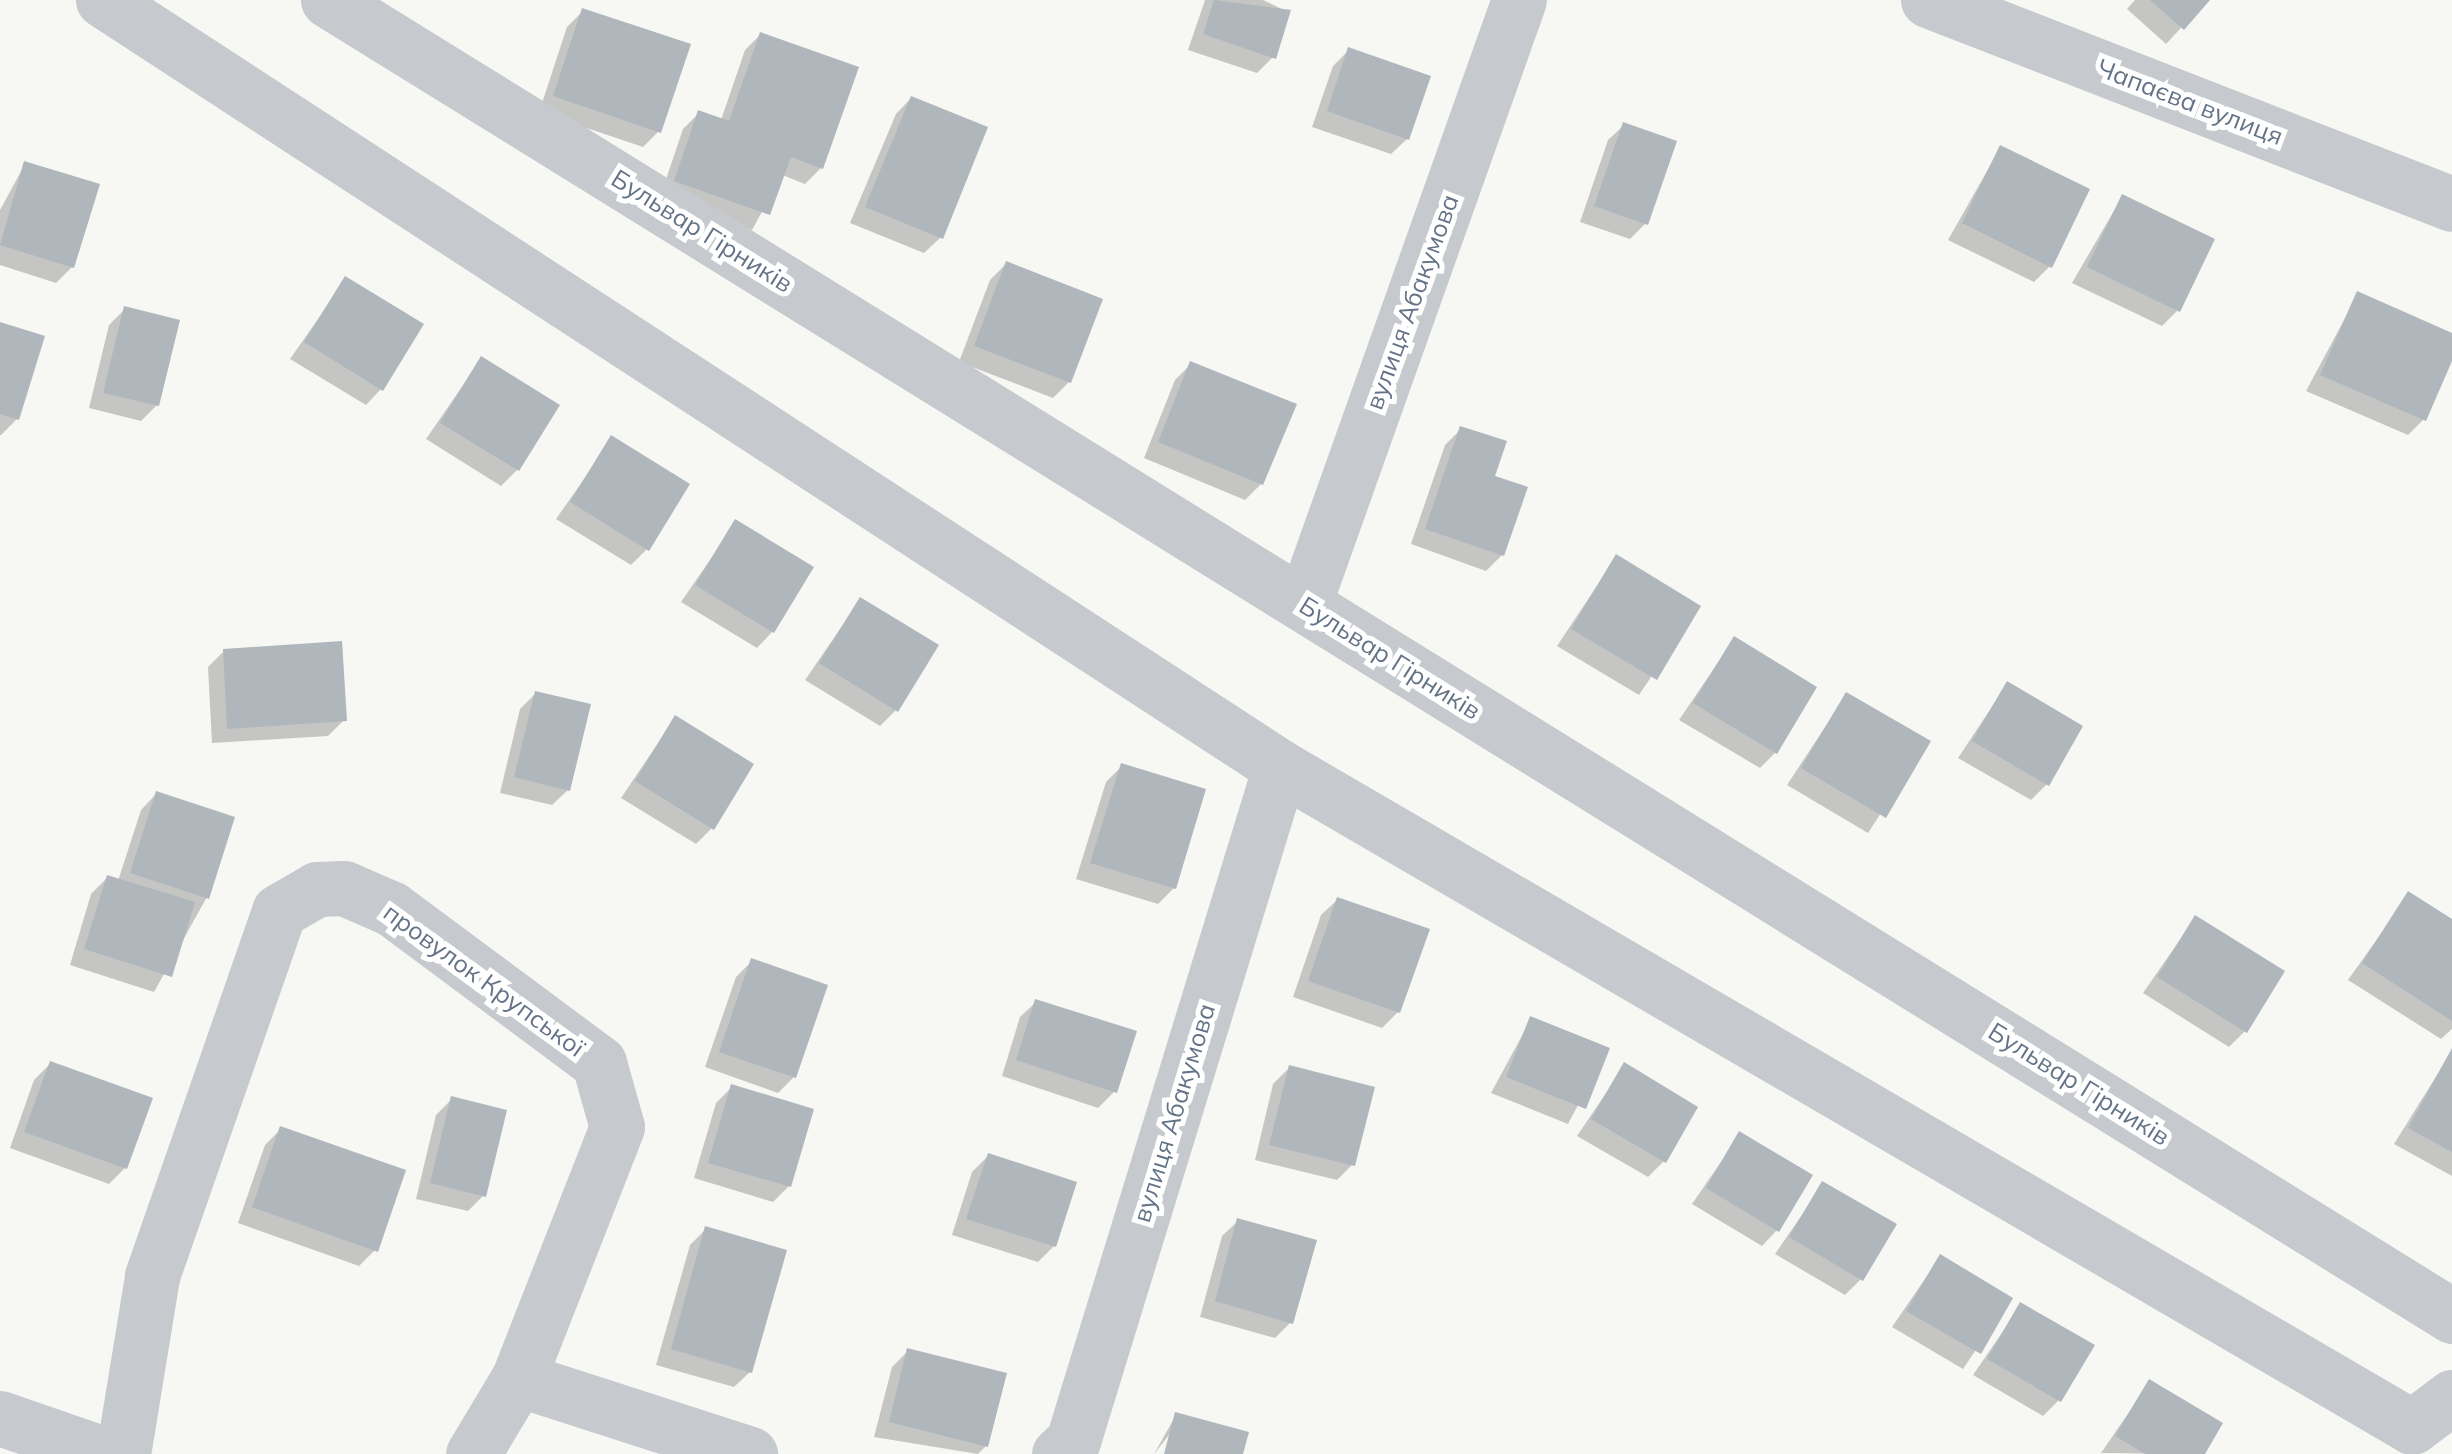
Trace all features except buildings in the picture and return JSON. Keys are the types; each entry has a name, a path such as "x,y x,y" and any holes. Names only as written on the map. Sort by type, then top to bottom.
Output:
{"street":[{"path":"103,0 1280,767 2412,1426 2452,1397"},
{"name":"Бульвар Гірників","path":"328,0 2452,1316"},
{"name":"вулиця Абакумова","path":"1304,604 1520,0"},
{"name":"Чапаєва вулиця","path":"1928,0 2452,204"},
{"name":"вулиця Абакумова","path":"1059,1454 1072,1441 1280,767"},
{"name":"провулок Крупської","path":"123,1454 152,1276 278,911 317,888 344,888 392,909 599,1063 617,1127 518,1379 473,1454"},
{"path":"518,1379 750,1454"},
{"path":"0,1418 104,1454"}]}
